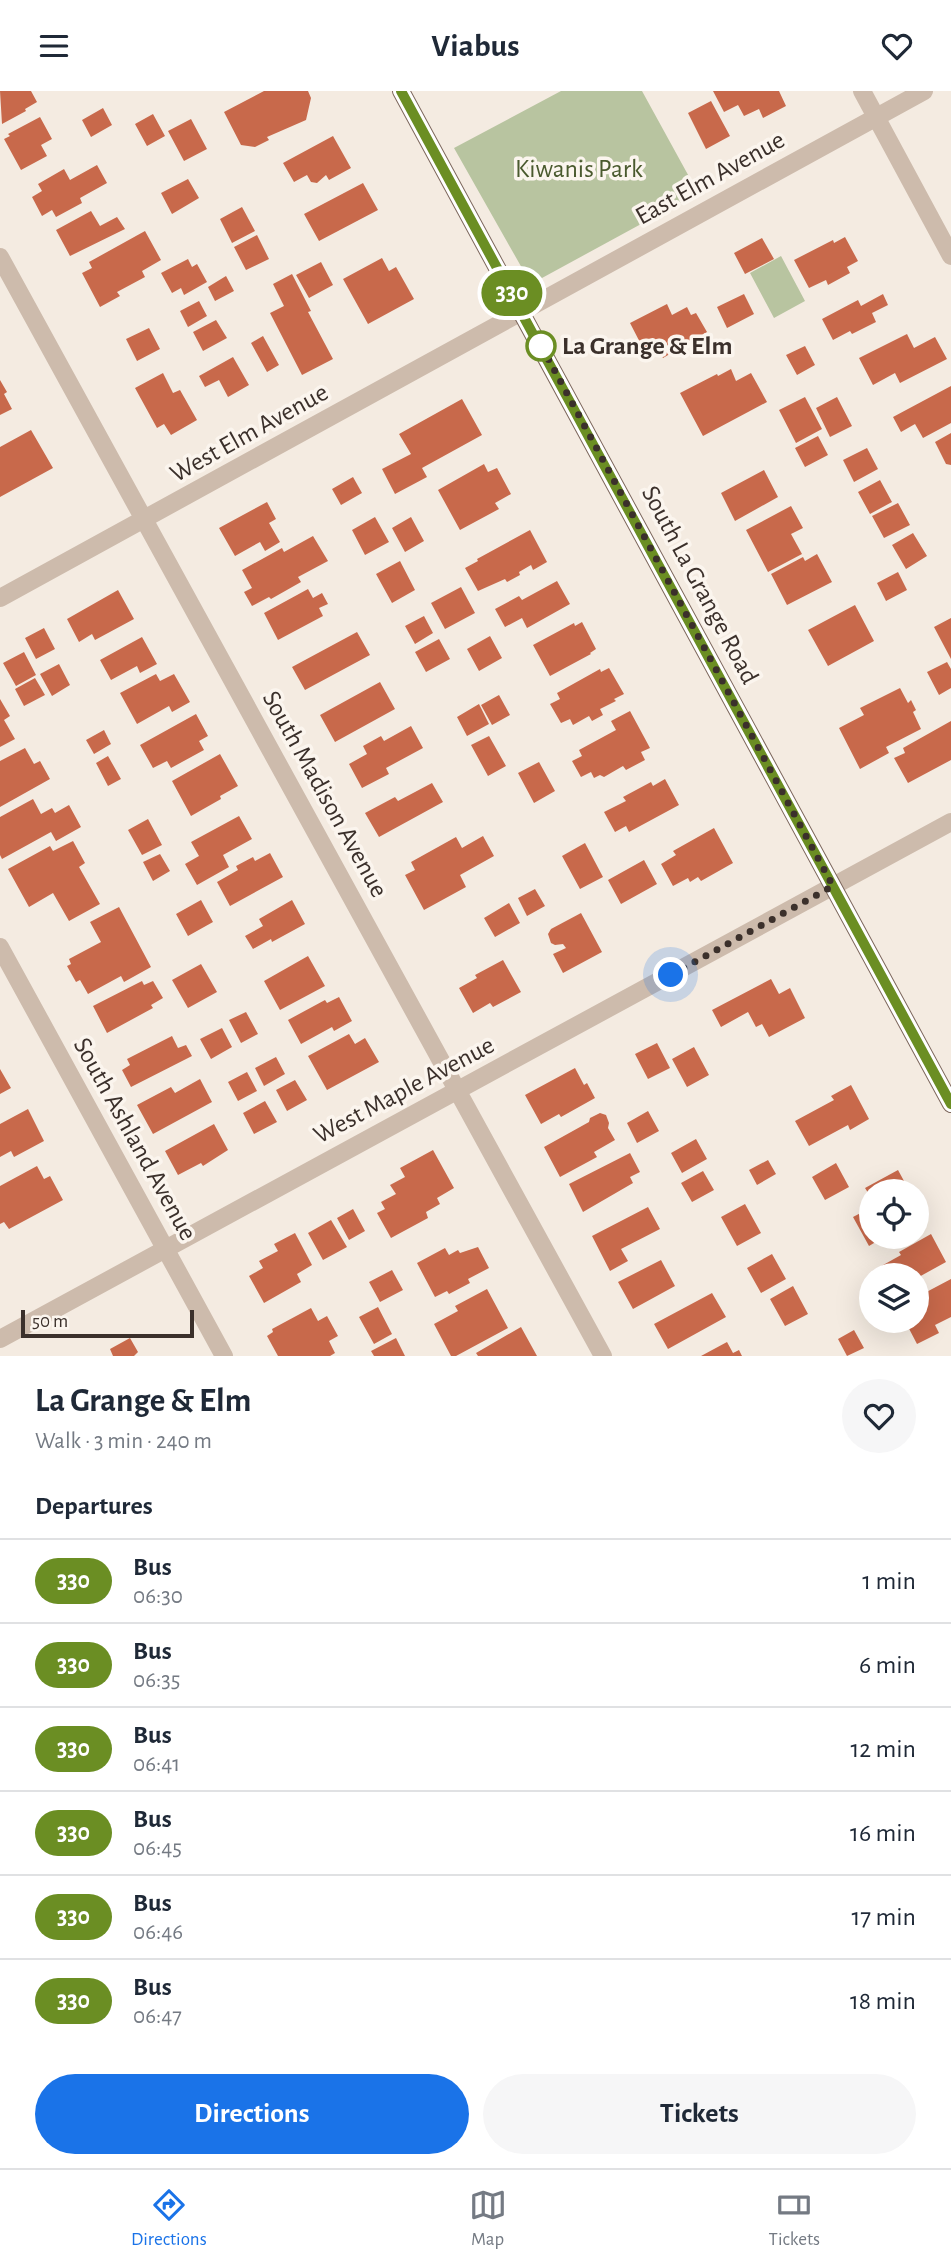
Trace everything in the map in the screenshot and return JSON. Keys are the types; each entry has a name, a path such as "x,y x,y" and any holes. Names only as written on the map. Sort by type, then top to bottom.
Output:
{"main road":[{"name":"South La Grange Road","path":"401,91 951,1104"}],"street":[{"path":"862,91 951,256"},
{"name":"East Elm Avenue","path":"523,312 924,91"},
{"name":"South Madison Avenue","path":"0,257 603,1356"},
{"name":"West Elm Avenue","path":"0,598 523,312"},
{"name":"West Maple Avenue","path":"0,1339 951,822"},
{"name":"South Ashland Avenue","path":"0,947 224,1356"}],"green space":[{"name":"Kiwanis Park","path":"561,91 642,91 698,193 531,284 454,148"},
{"path":"781,256 805,301 774,318 750,273"}],"building":[{"path":"0,91 31,91 37,102 2,124"},
{"path":"264,91 308,91 311,98 306,120 267,137 269,140 255,147 241,145 224,112"},
{"path":"713,91 779,91 786,106 763,118 759,109 744,116 738,105 724,112"},
{"path":"711,101 730,136 706,149 688,113"},
{"path":"103,108 112,125 91,137 82,120"},
{"path":"153,114 165,136 147,146 135,124"},
{"path":"40,117 52,139 41,145 47,156 21,170 4,139 10,136 8,134"},
{"path":"191,119 207,149 184,161 168,131"},
{"path":"333,136 351,168 329,180 326,175 317,183 311,182 307,175 294,182 283,163"},
{"path":"97,165 107,183 80,198 82,203 56,217 52,210 42,216 32,197 42,191 38,184 64,169 70,180"},
{"path":"188,179 199,198 172,214 161,193"},
{"path":"363,183 378,210 319,241 304,214"},
{"path":"242,207 255,231 232,243 220,219"},
{"path":"91,211 100,226 117,217 125,229 70,256 56,230"},
{"path":"145,231 161,260 142,271 145,277 117,292 120,296 100,307 82,273 92,268 89,262"},
{"path":"257,235 269,259 246,270 234,247"},
{"path":"845,237 858,261 847,267 850,273 828,285 826,280 809,288 794,260 833,240 834,243"},
{"path":"762,238 774,259 745,274 734,253"},
{"path":"382,258 389,271 396,267 414,299 368,324 343,279"},
{"path":"188,259 192,267 197,264 207,282 184,295 181,288 172,293 161,273"},
{"path":"321,262 333,285 309,298 296,275"},
{"path":"292,274 333,359 302,375 270,313 284,306 273,284"},
{"path":"226,276 234,291 215,301 208,287"},
{"path":"744,294 754,314 727,328 717,307"},
{"path":"883,294 888,305 872,313 876,322 833,340 822,319 858,300 861,306"},
{"path":"199,301 207,316 188,327 180,311"},
{"path":"667,304 672,315 687,307 691,315 696,313 707,332 663,358 659,350 647,356 630,323"},
{"path":"216,320 227,338 203,351 193,332"},
{"path":"149,328 160,349 137,361 126,339"},
{"path":"907,334 914,348 935,337 947,359 900,383 895,373 873,385 859,358"},
{"path":"263,336 279,365 267,372 251,343"},
{"path":"805,346 815,365 797,375 786,355"},
{"path":"233,357 249,385 228,397 219,380 205,387 199,376"},
{"path":"731,369 736,381 751,373 767,402 703,436 680,393"},
{"path":"163,373 173,393 180,390 197,420 171,435 164,424 157,428 135,388"},
{"path":"0,380 12,409 0,415"},
{"path":"951,386 951,423 923,438 915,424 901,432 893,417"},
{"path":"805,397 822,429 796,443 779,410"},
{"path":"837,397 852,426 830,437 816,408"},
{"path":"462,399 482,435 422,468 427,477 395,494 382,469 411,454 399,434"},
{"path":"31,430 53,468 0,497 0,447"},
{"path":"951,433 951,465 946,464 935,442"},
{"path":"818,436 828,455 805,467 795,448"},
{"path":"867,448 878,469 854,482 843,460"},
{"path":"484,464 488,472 497,468 511,494 495,503 499,509 460,530 438,490"},
{"path":"764,470 778,497 735,521 721,493"},
{"path":"353,477 362,493 341,505 332,489"},
{"path":"880,480 892,502 870,514 858,492"},
{"path":"267,502 276,519 269,523 280,542 265,551 260,542 235,556 219,528"},
{"path":"898,503 910,525 884,538 872,516"},
{"path":"791,506 803,528 791,534 802,554 768,572 746,530"},
{"path":"375,517 389,542 365,555 352,530"},
{"path":"411,517 424,541 405,552 392,528"},
{"path":"530,530 547,562 533,570 531,565 507,582 505,579 478,591 465,568"},
{"path":"913,533 927,556 906,569 892,545"},
{"path":"313,536 328,561 298,577 301,582 252,606 244,592 252,588 242,570 282,548 284,552"},
{"path":"817,554 832,582 787,605 771,574 803,557 805,561"},
{"path":"400,561 415,590 392,603 376,574"},
{"path":"898,572 907,590 886,601 877,583"},
{"path":"557,581 570,604 527,628 522,618 505,627 495,609 519,596 522,600"},
{"path":"461,587 475,613 445,629 431,603"},
{"path":"308,589 313,598 322,593 328,604 319,608 323,616 278,640 264,613"},
{"path":"118,590 134,619 95,640 92,634 79,642 67,619"},
{"path":"855,605 874,641 828,666 808,630"},
{"path":"424,616 433,633 415,644 405,626"},
{"path":"951,618 951,659 934,627"},
{"path":"582,622 596,649 550,676 533,645 574,623 575,626"},
{"path":"44,628 55,649 36,659 25,638"},
{"path":"357,632 370,655 305,690 292,667"},
{"path":"490,636 502,658 479,671 467,649"},
{"path":"142,637 157,664 140,673 137,666 111,680 100,660"},
{"path":"439,639 450,659 426,672 415,652"},
{"path":"24,652 36,675 16,686 3,663"},
{"path":"947,662 951,669 951,688 939,695 927,672"},
{"path":"59,664 70,685 52,696 40,674"},
{"path":"609,668 624,694 600,709 603,715 592,721 589,716 573,725 570,719 561,723 550,704 560,699 557,693 600,669 601,672"},
{"path":"156,674 160,681 174,674 190,702 172,712 169,706 137,724 120,693"},
{"path":"35,678 45,695 24,706 15,689"},
{"path":"380,682 395,709 335,742 320,715"},
{"path":"900,688 908,703 911,700 921,729 886,747 889,753 860,769 839,728 864,715 860,708"},
{"path":"499,695 510,715 492,725 481,705"},
{"path":"0,699 10,716 4,720 15,739 0,747"},
{"path":"479,704 489,724 467,736 457,717"},
{"path":"630,711 650,748 641,752 645,760 626,770 623,766 604,777 600,775 594,778 591,772 581,777 572,761 582,756 579,750 616,730 611,721"},
{"path":"196,714 208,736 199,741 204,750 171,768 167,761 153,768 140,745"},
{"path":"951,721 951,760 908,783 894,758 905,753 903,748"},
{"path":"411,726 423,748 386,768 389,774 362,788 349,764 367,754 363,746 381,736 384,741"},
{"path":"104,730 111,744 94,754 86,740"},
{"path":"489,736 506,766 488,776 471,745"},
{"path":"25,748 34,764 40,761 50,779 0,807 0,761"},
{"path":"220,754 238,786 191,816 172,781"},
{"path":"108,756 121,779 108,786 96,763"},
{"path":"539,762 555,791 534,803 518,773"},
{"path":"665,779 679,805 629,832 626,826 615,832 604,812 626,801 623,797 651,782 653,786"},
{"path":"432,783 443,802 379,837 365,813 395,797 398,801"},
{"path":"33,799 41,814 52,808 55,813 69,805 81,827 56,841 51,832 2,859 0,817"},
{"path":"239,816 252,839 223,855 229,867 197,885 185,864 199,856 191,842"},
{"path":"148,819 162,845 142,855 128,830"},
{"path":"714,828 733,863 701,881 698,877 690,882 688,878 673,886 661,864 676,855 673,851"},
{"path":"483,836 494,856 460,875 466,887 424,910 405,875 415,870 411,862 456,837 462,848"},
{"path":"73,841 85,863 79,867 100,904 69,921 53,893 29,907 8,869 50,846 53,851"},
{"path":"585,843 603,877 580,889 562,856"},
{"path":"270,853 283,877 230,906 217,882 238,870 236,866 253,857 255,861"},
{"path":"160,854 170,871 153,881 143,862"},
{"path":"644,860 657,884 621,904 608,880"},
{"path":"535,889 545,906 527,916 518,898"},
{"path":"201,900 213,922 188,936 176,914"},
{"path":"292,900 305,924 253,949 245,936 263,926 259,919"},
{"path":"509,903 520,923 495,937 484,918"},
{"path":"119,907 151,967 124,982 121,976 88,994 80,980 76,982 67,966 71,964 69,959 101,942 90,922"},
{"path":"581,913 602,952 563,973 553,954 566,948 563,944 551,943 548,934 551,929"},
{"path":"308,956 325,986 280,1010 264,981"},
{"path":"503,960 521,992 493,1007 490,1003 473,1013 459,988 477,978 475,975"},
{"path":"201,964 217,992 188,1008 172,980"},
{"path":"771,979 779,994 790,988 805,1018 769,1037 762,1024 756,1027 748,1012 721,1027 712,1010"},
{"path":"142,981 144,985 153,981 163,998 151,1005 153,1008 107,1033 93,1006"},
{"path":"339,997 352,1021 334,1031 332,1027 301,1044 288,1020 325,1000 327,1003"},
{"path":"246,1012 258,1034 241,1043 229,1020"},
{"path":"222,1028 232,1047 211,1059 200,1039"},
{"path":"349,1034 355,1044 365,1038 379,1062 327,1090 308,1056"},
{"path":"172,1036 178,1048 186,1045 192,1056 131,1087 122,1070 130,1065 127,1059"},
{"path":"657,1043 670,1068 648,1079 635,1054"},
{"path":"694,1047 709,1075 687,1087 672,1059"},
{"path":"276,1057 285,1074 264,1086 255,1068"},
{"path":"575,1068 595,1098 561,1117 559,1114 541,1124 525,1095"},
{"path":"0,1069 11,1088 0,1094"},
{"path":"247,1072 257,1091 238,1101 228,1082"},
{"path":"200,1079 212,1102 153,1134 137,1105 171,1087 175,1093"},
{"path":"295,1080 307,1100 287,1111 276,1090"},
{"path":"851,1085 869,1119 850,1130 848,1125 809,1146 795,1121 834,1100 831,1096"},
{"path":"265,1101 277,1122 254,1134 243,1113"},
{"path":"28,1109 44,1141 14,1157 11,1151 0,1157 0,1124"},
{"path":"648,1111 659,1131 637,1143 627,1123"},
{"path":"600,1113 606,1115 608,1128 615,1140 594,1152 597,1157 560,1177 544,1147"},
{"path":"214,1124 228,1150 203,1166 201,1163 178,1175 165,1151"},
{"path":"696,1139 707,1159 682,1173 671,1153"},
{"path":"433,1150 454,1188 437,1198 440,1204 426,1212 428,1218 391,1238 377,1213 385,1209 381,1202 396,1194 390,1185 405,1177 400,1168"},
{"path":"630,1153 640,1172 630,1177 633,1183 583,1212 569,1184"},
{"path":"768,1160 776,1174 757,1185 749,1170"},
{"path":"836,1163 849,1187 825,1200 812,1177"},
{"path":"37,1166 44,1179 50,1176 63,1200 9,1229 4,1222 0,1224 0,1186"},
{"path":"898,1170 903,1179 882,1179"},
{"path":"703,1171 714,1190 692,1202 681,1183"},
{"path":"745,1204 761,1233 737,1246 721,1217"},
{"path":"648,1207 660,1229 621,1249 628,1261 610,1271 592,1236"},
{"path":"353,1209 365,1231 349,1240 337,1218"},
{"path":"859,1214 859,1228 853,1217"},
{"path":"331,1220 347,1247 323,1260 308,1233"},
{"path":"295,1233 312,1265 297,1274 301,1282 264,1303 249,1276 263,1268 259,1261 278,1251 274,1244"},
{"path":"931,1234 946,1262 929,1271 929,1263 887,1263 901,1255 899,1252 904,1249 929,1249"},
{"path":"478,1247 489,1268 468,1279 470,1283 449,1294 447,1291 435,1297 417,1263 445,1248 449,1255 458,1250 460,1253"},
{"path":"772,1254 786,1279 761,1293 747,1268"},
{"path":"661,1260 675,1286 633,1309 618,1282"},
{"path":"392,1270 403,1290 380,1302 369,1282"},
{"path":"951,1279 951,1317 935,1325 939,1333 917,1344 911,1333 929,1333 929,1291"},
{"path":"793,1286 808,1314 785,1326 770,1299"},
{"path":"487,1289 508,1328 456,1356 451,1356 434,1324 458,1311 455,1306"},
{"path":"712,1293 726,1317 668,1349 654,1324"},
{"path":"378,1307 392,1334 374,1344 359,1317"},
{"path":"311,1308 318,1321 327,1316 338,1336 329,1341 335,1353 330,1356 278,1356 267,1336 273,1332 272,1329"},
{"path":"521,1327 537,1356 478,1356 476,1353"},
{"path":"854,1330 864,1348 847,1356 838,1339"},
{"path":"130,1338 138,1352 134,1356 113,1356 110,1349"},
{"path":"396,1338 405,1356 374,1356 371,1351"},
{"path":"727,1342 733,1353 739,1350 742,1356 701,1356"}],"bus line":[{"name":"330","path":"401,91 951,1104"}],"place":[{"name":"La Grange & Elm","path":"541,346"}],"route":[{"path":"541,346 536,336 833,886 671,975"}]}
